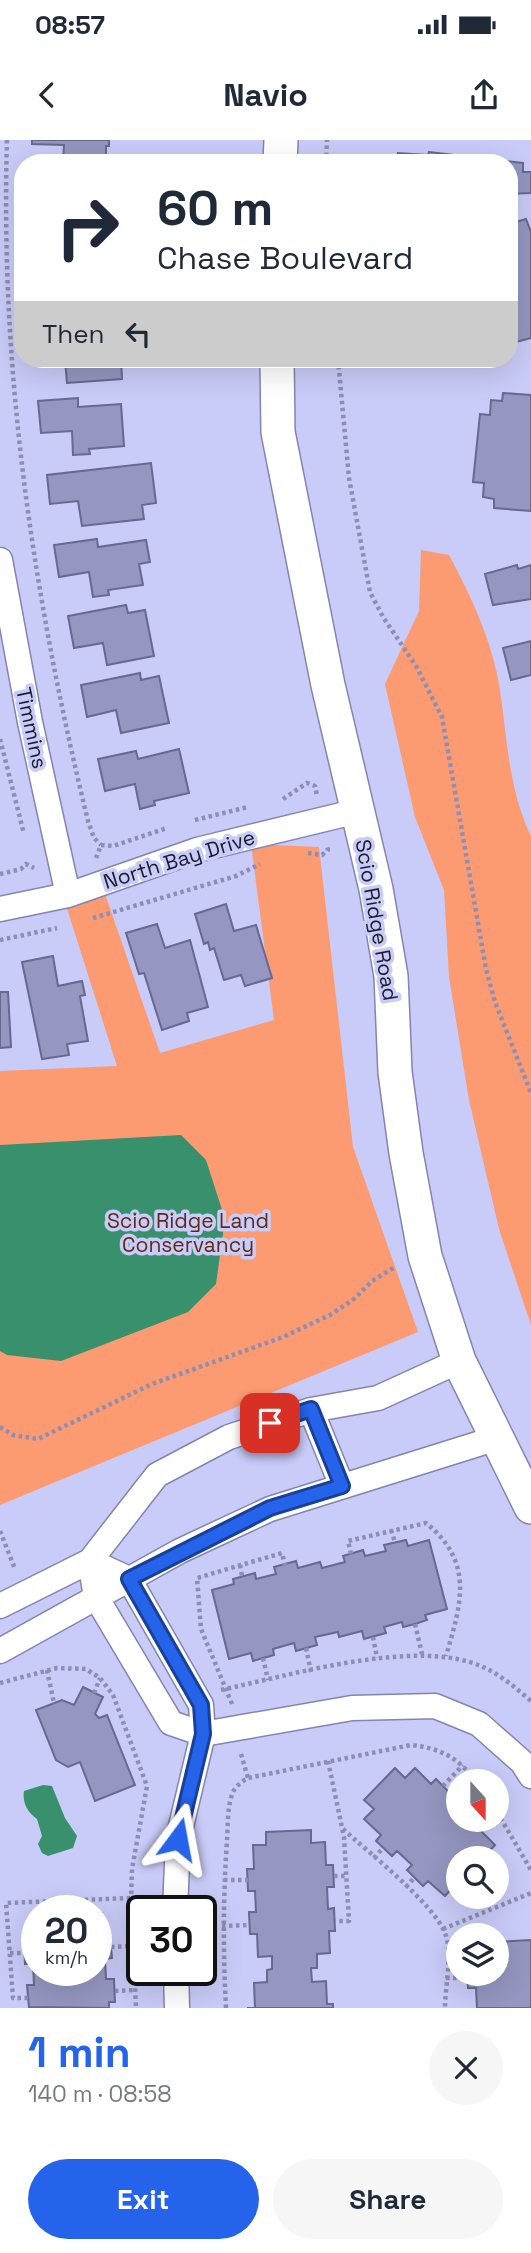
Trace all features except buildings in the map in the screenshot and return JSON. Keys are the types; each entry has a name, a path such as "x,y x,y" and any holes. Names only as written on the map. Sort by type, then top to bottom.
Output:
{"street":[{"name":"Scio Ridge Road","path":"277,368 278,432 328,685 358,811 391,976 395,1072 405,1153 425,1256 459,1361 531,1507"},
{"name":"Timmins","path":"0,561 30,722 68,895"},
{"name":"North Bay Drive","path":"0,909 68,895 197,850 358,811"},
{"path":"0,1606 90,1561 157,1475 229,1437 311,1409 378,1398 459,1361"},
{"path":"311,1409 342,1486"},
{"path":"0,1651 129,1579 270,1508 497,1438"},
{"path":"90,1561 129,1579 201,1705 203,1734 178,1839 176,1895"},
{"path":"90,1561 96,1597 170,1723 203,1734 352,1708 435,1706 479,1724 522,1762 531,1776"},
{"path":"176,1986 177,2008"}],"path":[{"path":"7,140 4,217 16,435 51,668 88,821 94,838 101,845"},
{"path":"339,368 349,478 370,592 383,617 416,666 442,717 486,969 495,1002 531,1093"},
{"path":"0,739 26,845"},
{"path":"302,853 322,855 328,850 321,819"},
{"path":"85,920 236,876 255,869 264,860"},
{"path":"0,940 63,926"},
{"path":"0,1427 13,1435 38,1439 152,1384 283,1337 330,1315 386,1272"},
{"path":"351,1554 348,1541 391,1530 426,1524 439,1534 450,1550 463,1590 446,1656"},
{"path":"391,1530 395,1542"},
{"path":"0,1531 14,1569"},
{"path":"248,1778 226,1689 201,1629 197,1578 282,1553 285,1564"},
{"path":"240,1565 242,1576"},
{"path":"415,1624 422,1654"},
{"path":"373,1637 377,1658"},
{"path":"306,1648 311,1672"},
{"path":"196,1696 377,1658 422,1654 446,1656 482,1667 531,1701"},
{"path":"263,1658 268,1680"},
{"path":"0,1683 47,1670 86,1669 100,1678 113,1695 147,1786 132,1869 131,1895"},
{"path":"47,1670 54,1703"},
{"path":"93,1693 100,1678"},
{"path":"124,1722 162,1708"},
{"path":"226,2008 222,1926 232,1793 248,1778 411,1745 434,1748 466,1769"},
{"path":"328,1761 343,1829 349,1921 335,1921"},
{"path":"443,1786 463,1765"},
{"path":"343,1829 406,1887 443,1929 446,1939"},
{"path":"509,1832 531,1870"},
{"path":"374,1858 383,1848"},
{"path":"334,1876 346,1876"},
{"path":"406,1887 415,1878"},
{"path":"225,1880 248,1880"},
{"path":"443,1929 531,1893"},
{"path":"28,1998 13,1998 6,1903 126,1898"},
{"path":"222,1926 250,1925"},
{"path":"10,1953 21,1953"},
{"path":"444,2008 446,1978"},
{"path":"135,1986 136,2008"},
{"path":"115,1991 135,1990"}],"green space":[{"path":"421,550 449,555 480,620 497,672 513,783 531,836 531,1325 499,1229 469,1100 449,977 444,890 415,817 385,684 419,611"},
{"name":"Scio Ridge Land Conservancy","path":"251,844 319,847 353,1147 418,1332 0,1505 0,1071 117,1066 64,899 103,888 160,1053 274,1020"}],"shaded area":[{"path":"181,1135 206,1160 225,1219 216,1284 188,1312 61,1361 7,1355 0,1351 0,1145"},
{"path":"43,1785 52,1786 65,1818 77,1836 73,1848 48,1856 42,1853 38,1844 42,1836 37,1819 26,1807 24,1800 24,1791"}],"route":[{"path":"178,1839 203,1734 201,1705 129,1579 270,1508 342,1486 311,1409 270,1423"}]}
